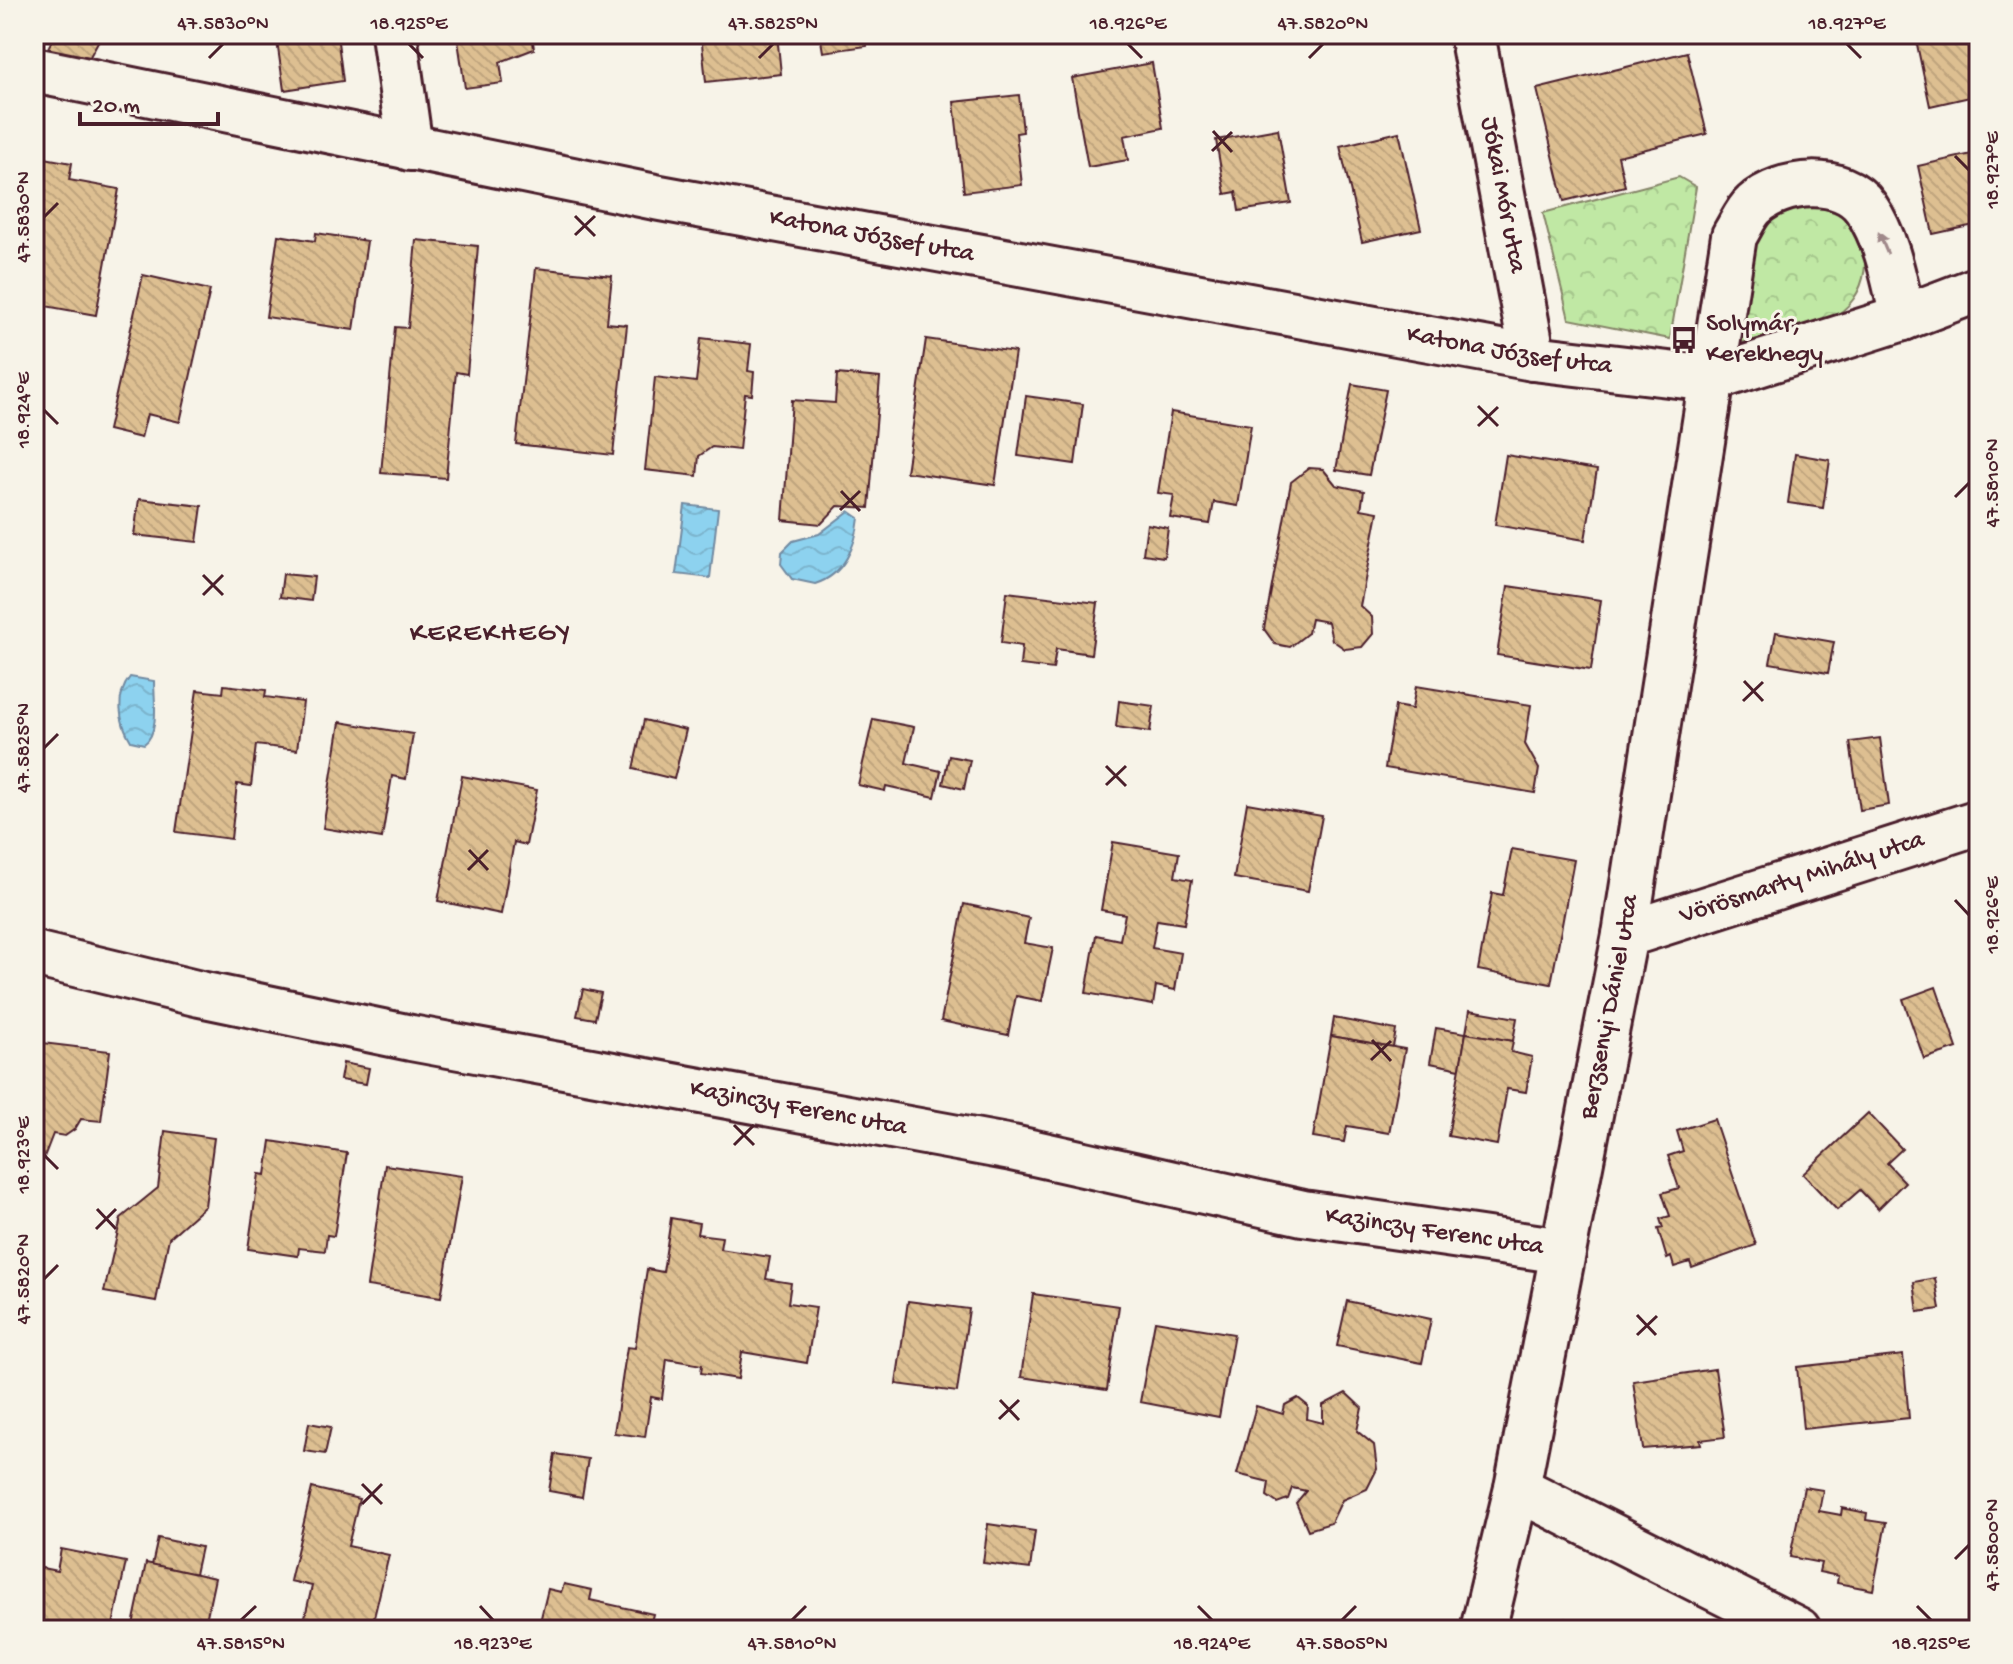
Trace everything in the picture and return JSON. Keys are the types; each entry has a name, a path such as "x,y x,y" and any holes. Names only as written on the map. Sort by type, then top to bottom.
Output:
{"street":[{"path":"394,34 410,148"},
{"name":"Jókai Mór utca","path":"1472,34 1533,358"},
{"name":"Katona József utca","path":"34,70 676,201 1533,358 1711,379"},
{"name":"Berzsenyi Dániel utca","path":"1483,1630 1517,1488 1625,935 1734,236 1754,205 1799,184 1827,183 1864,204 1886,247 1903,318"},
{"path":"1711,379 1903,318 1979,289"},
{"name":"Vörösmarty Mihály utca","path":"1625,935 1979,822"},
{"name":"Kazinczy Ferenc utca","path":"34,954 200,994 411,1038 1012,1148 1303,1213 1563,1251"},
{"path":"1517,1488 1798,1630"}],"green space":[{"path":"1679,177 1696,187 1670,339 1569,319 1543,213"},
{"path":"1823,202 1845,214 1862,241 1864,271 1861,286 1853,299 1843,311 1818,324 1733,345 1748,245 1770,212"}],"water":[{"path":"685,505 718,509 710,578 676,574"},
{"path":"849,511 859,518 855,539 841,567 815,584 792,579 781,564 782,552 793,541 819,534"},
{"path":"130,677 154,681 154,724 144,744 131,741 121,717 122,692"}],"building":[{"path":"55,34 102,34 84,68 48,48"},
{"path":"276,34 337,34 343,81 284,90"},
{"path":"457,34 532,34 534,49 500,62 503,83 465,88"},
{"path":"701,34 777,34 781,74 706,82"},
{"path":"820,34 866,34 867,46 823,52"},
{"path":"1979,34 1979,95 1930,106 1915,35"},
{"path":"1687,52 1707,134 1618,156 1625,186 1564,201 1537,89"},
{"path":"1152,63 1163,128 1124,136 1128,160 1088,167 1072,78"},
{"path":"1019,95 1023,132 1016,133 1022,185 964,192 954,102"},
{"path":"1278,129 1291,203 1239,211 1236,192 1225,194 1216,140"},
{"path":"1399,132 1421,229 1362,242 1340,146"},
{"path":"1979,145 1979,224 1933,234 1918,166 1972,154 1971,147"},
{"path":"34,156 72,163 69,180 119,189 96,315 34,304"},
{"path":"316,233 367,241 354,330 266,317 278,235 315,241"},
{"path":"416,240 478,246 467,374 456,372 446,478 381,473 395,327 408,328"},
{"path":"536,268 612,276 607,323 627,325 613,455 516,444"},
{"path":"143,275 210,290 180,422 147,414 141,438 108,430"},
{"path":"701,338 751,344 748,371 754,372 752,395 745,394 739,450 712,447 699,456 697,476 645,470 655,377 696,382"},
{"path":"926,339 1015,352 995,485 906,472"},
{"path":"837,374 880,378 869,508 838,506 821,524 783,520 792,400 835,403"},
{"path":"1352,384 1386,390 1369,475 1336,470"},
{"path":"1026,396 1083,404 1075,464 1018,456"},
{"path":"1171,412 1251,425 1238,506 1214,502 1210,524 1170,518 1174,495 1158,493"},
{"path":"1795,454 1830,460 1823,508 1788,503"},
{"path":"1506,455 1597,470 1585,540 1495,525"},
{"path":"1309,468 1323,469 1336,485 1364,491 1361,509 1378,512 1360,606 1372,617 1373,634 1362,647 1345,649 1332,640 1328,622 1311,619 1308,633 1290,647 1275,644 1264,629 1291,482"},
{"path":"139,499 202,506 197,542 134,535"},
{"path":"1147,524 1168,528 1164,557 1143,554"},
{"path":"283,574 314,577 311,601 280,597"},
{"path":"1508,586 1601,600 1591,670 1497,655"},
{"path":"1007,592 1098,603 1091,654 1056,649 1053,669 1020,665 1022,646 1001,643"},
{"path":"1776,632 1834,642 1828,673 1770,663"},
{"path":"224,685 266,690 265,697 303,702 297,750 256,745 251,786 237,784 231,839 176,832 197,690 223,693"},
{"path":"1416,686 1531,705 1525,744 1539,769 1535,793 1385,768 1395,706 1412,709"},
{"path":"1119,701 1154,706 1150,732 1116,727"},
{"path":"873,719 914,727 906,763 941,771 935,797 886,786 885,791 858,785"},
{"path":"644,720 686,730 674,779 633,769"},
{"path":"340,722 413,734 406,779 392,776 382,838 323,828"},
{"path":"1880,738 1889,805 1860,810 1850,742"},
{"path":"949,756 970,760 964,789 943,784"},
{"path":"462,776 537,790 526,845 514,842 501,914 438,901"},
{"path":"1247,803 1322,816 1308,891 1234,878"},
{"path":"1113,842 1179,853 1175,877 1192,880 1184,924 1157,920 1152,948 1181,953 1175,990 1156,986 1153,1005 1086,993 1096,935 1120,940 1125,914 1101,910"},
{"path":"1512,849 1574,860 1551,984 1478,970 1492,893 1503,895"},
{"path":"964,904 1029,918 1024,943 1053,948 1042,1001 1016,996 1008,1035 941,1021"},
{"path":"1936,987 1957,1048 1924,1059 1903,999"},
{"path":"583,989 601,993 595,1019 577,1016"},
{"path":"1470,1010 1517,1018 1513,1041 1466,1033"},
{"path":"1334,1018 1396,1030 1393,1047 1331,1036"},
{"path":"1436,1028 1466,1033 1460,1069 1430,1063"},
{"path":"1466,1033 1513,1041 1511,1052 1532,1057 1526,1092 1507,1089 1497,1145 1448,1136"},
{"path":"1331,1036 1405,1049 1389,1133 1347,1126 1344,1142 1313,1137"},
{"path":"34,1042 110,1051 101,1121 81,1119 75,1129 65,1136 53,1134 41,1165 34,1162"},
{"path":"343,1063 369,1068 366,1084 340,1080"},
{"path":"1868,1113 1902,1149 1887,1163 1905,1182 1878,1209 1860,1190 1837,1210 1803,1174"},
{"path":"1714,1119 1756,1245 1692,1268 1690,1262 1674,1267 1671,1257 1667,1259 1658,1229 1663,1228 1660,1219 1670,1216 1662,1193 1679,1188 1668,1156 1683,1151 1677,1131"},
{"path":"165,1131 214,1138 205,1206 169,1238 156,1301 104,1292 121,1218 158,1188"},
{"path":"271,1141 347,1153 334,1236 327,1235 325,1251 299,1248 298,1256 248,1249 259,1174 266,1175"},
{"path":"385,1165 462,1176 441,1297 367,1286"},
{"path":"671,1218 699,1223 697,1234 722,1237 720,1249 770,1257 766,1279 791,1283 788,1303 816,1307 807,1363 742,1352 738,1379 701,1373 702,1365 667,1359 662,1399 651,1397 645,1437 614,1433 627,1347 635,1348 647,1269 663,1272"},
{"path":"1935,1278 1940,1309 1918,1312 1914,1282"},
{"path":"1033,1294 1119,1306 1107,1390 1021,1377"},
{"path":"908,1301 969,1309 957,1392 896,1384"},
{"path":"1347,1301 1431,1319 1422,1363 1337,1346"},
{"path":"1155,1321 1234,1334 1219,1417 1140,1402"},
{"path":"1903,1355 1909,1418 1803,1429 1797,1367"},
{"path":"1715,1369 1725,1437 1700,1440 1701,1444 1643,1449 1633,1381"},
{"path":"1346,1393 1362,1408 1357,1431 1374,1445 1377,1469 1367,1489 1342,1500 1331,1523 1308,1530 1296,1503 1306,1491 1292,1488 1288,1499 1277,1503 1267,1496 1269,1482 1237,1474 1256,1406 1283,1414 1285,1405 1298,1398 1308,1406 1307,1419 1323,1423 1323,1405"},
{"path":"309,1423 331,1427 325,1454 304,1451"},
{"path":"555,1454 588,1459 582,1497 549,1491"},
{"path":"1804,1487 1823,1490 1819,1511 1841,1515 1842,1508 1867,1513 1866,1520 1886,1523 1873,1590 1837,1583 1838,1576 1819,1572 1821,1563 1790,1557"},
{"path":"312,1488 359,1499 348,1546 389,1555 371,1630 302,1630 312,1586 290,1581"},
{"path":"988,1524 1035,1531 1030,1569 983,1563"},
{"path":"158,1538 201,1547 195,1574 152,1565"},
{"path":"61,1549 126,1562 112,1630 34,1630 37,1567 57,1571"},
{"path":"146,1563 215,1578 204,1630 132,1630"},
{"path":"564,1584 592,1590 590,1600 653,1614 649,1630 538,1630 548,1589 561,1592"},
{"path":"1566,1619 1617,1630 1564,1630"}],"place":[{"name":"Solymár, Kerekhegy","path":"1684,340"}],"district":[{"name":"KEREKHEGY","path":"491,634"}]}
